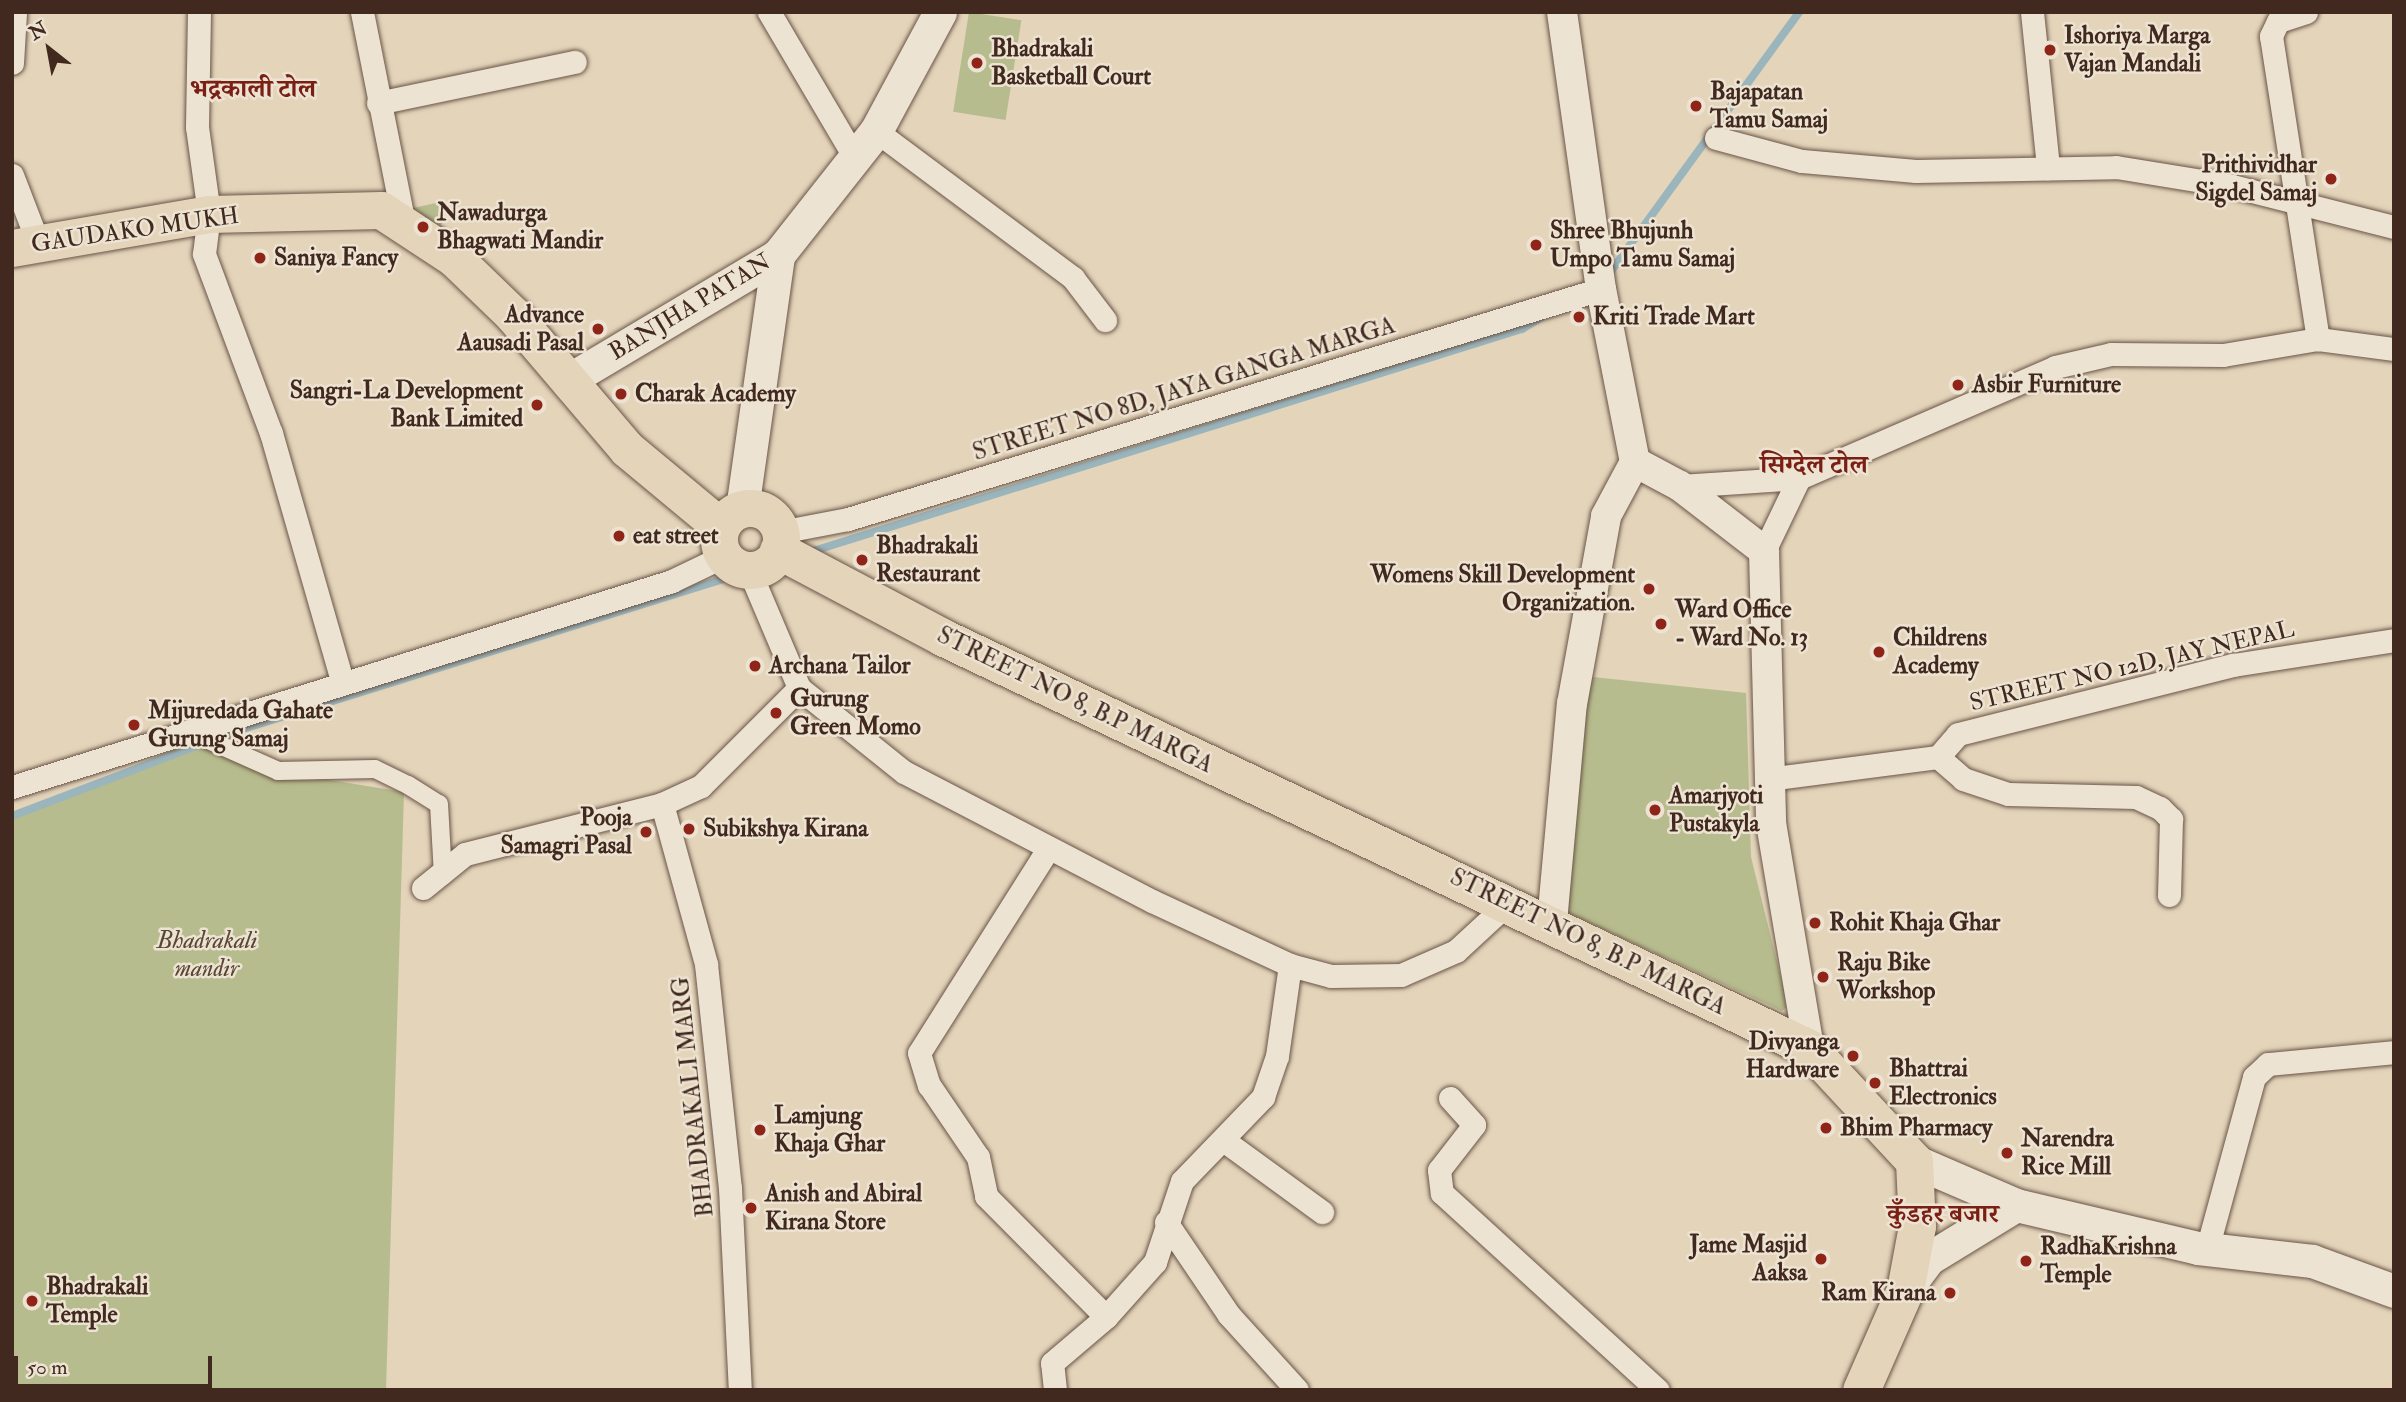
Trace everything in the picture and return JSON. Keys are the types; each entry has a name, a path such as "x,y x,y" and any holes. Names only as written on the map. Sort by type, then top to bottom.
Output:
{"main road":[{"name":"BANJHA PATAN","path":"567,381 778,255 876,131 940,12"},
{"name":"GAUDAKO MUKH","path":"24,244 209,214 381,210 402,219 477,279 567,381"},
{"path":"749,541 754,395 778,255"},
{"name":"STREET NO 8, B.P MARGA","path":"567,381 627,449 749,541 954,643 1552,922 1809,1048 1914,1161 2016,1205 2207,1249 2312,1261 2394,1291"},
{"path":"1905,1290 1917,1226 1914,1161"},
{"path":"1861,1390 1905,1290 1928,1259 2016,1205"}],"street":[{"path":"12,63 15,12"},
{"path":"199,12 197,127 209,214 204,254 271,433 342,681"},
{"path":"362,12 402,219"},
{"path":"769,12 855,158"},
{"path":"1552,922 1572,704 1606,516 1635,461 1601,289 1562,12"},
{"path":"2032,12 2048,169"},
{"path":"2306,12 2278,20 2271,36 2318,339"},
{"path":"378,103 575,62"},
{"path":"876,131 1073,278 1105,320"},
{"path":"1716,138 1814,162 1916,171 2116,167 2232,186 2297,206 2394,226"},
{"path":"12,175 24,244"},
{"name":"STREET NO 8D, JAYA GANGA MARGA","path":"12,787 342,681 672,581 749,541 848,519 1601,289"},
{"path":"1680,486 1799,478 2055,367 2110,354 2223,355 2318,339 2394,349"},
{"path":"1635,461 1680,486 1764,551"},
{"path":"1799,478 1764,551 1768,779 1777,874 1809,1048"},
{"path":"749,541 799,688 904,772 1048,849 1290,965 1331,976 1401,975 1456,951 1508,903"},
{"name":"STREET NO 12D, JAY NEPAL","path":"1938,757 1958,734 2232,665 2394,640"},
{"path":"423,888 443,876 466,853 662,804 701,786 799,688"},
{"path":"186,730 278,771 375,769 408,785 439,804 443,876"},
{"path":"1768,779 1938,757 1964,779 2008,794 2136,797 2160,808 2171,819 2169,895"},
{"name":"BHADRAKALI MARG","path":"662,804 706,964 730,1188 740,1390"},
{"path":"1048,849 919,1054 929,1085 978,1157 986,1196 1106,1317"},
{"path":"1055,1390 1052,1363 1106,1317 1155,1262 1182,1181 1226,1142 1263,1097 1277,1056 1290,965"},
{"path":"2207,1249 2254,1077 2268,1064 2394,1052"},
{"path":"1450,1098 1474,1125 1439,1170 1441,1193 1658,1390"},
{"path":"1226,1142 1322,1212"},
{"path":"1166,1223 1229,1315 1297,1390"}],"green space":[{"name":"Bhadrakali Basketball Court","path":"969,12 1021,20 1006,120 953,112"},
{"path":"440,202 443,217 439,235 409,209"},
{"path":"1583,676 1746,693 1751,857 1788,1006 1782,1011 1568,913 1563,902"},
{"name":"Bhadrakali mandir","path":"202,737 274,771 404,792 386,1390 12,1390 12,819"}],"waterway":[{"path":"1606,278 1799,12"},
{"path":"807,553 1522,329 1544,316"},
{"path":"12,816 230,733 778,562"}],"place":[{"name":"Ishoriya Marga Vajan Mandali","path":"2050,50"},
{"name":"Bhadrakali Basketball Court","path":"977,63"},
{"name":"Bajapatan Tamu Samaj","path":"1696,106"},
{"name":"Prithividhar Sigdel Samaj","path":"2331,179"},
{"name":"Nawadurga Bhagwati Mandir","path":"423,227"},
{"name":"Shree Bhujunh Umpo Tamu Samaj","path":"1536,245"},
{"name":"Saniya Fancy","path":"260,258"},
{"name":"Kriti Trade Mart","path":"1579,317"},
{"name":"Advance Aausadi Pasal","path":"598,329"},
{"name":"Asbir Furniture","path":"1958,385"},
{"name":"Charak Academy","path":"621,394"},
{"name":"Sangri-La Development Bank Limited","path":"537,405"},
{"name":"eat street","path":"619,536"},
{"name":"Bhadrakali Restaurant","path":"862,560"},
{"name":"Womens Skill Development Organization.","path":"1649,589"},
{"name":"Ward Office - Ward No. 13","path":"1661,624"},
{"name":"Childrens Academy","path":"1879,652"},
{"name":"Archana Tailor","path":"755,666"},
{"name":"Gurung Green Momo","path":"776,713"},
{"name":"Mijuredada Gahate Gurung Samaj","path":"134,725"},
{"name":"Amarjyoti Pustakyla","path":"1655,810"},
{"name":"Subikshya Kirana","path":"689,829"},
{"name":"Pooja Samagri Pasal","path":"646,832"},
{"name":"Rohit Khaja Ghar","path":"1815,923"},
{"name":"Raju Bike Workshop","path":"1823,977"},
{"name":"Divyanga Hardware","path":"1853,1056"},
{"name":"Bhattrai Electronics","path":"1875,1083"},
{"name":"Bhim Pharmacy","path":"1826,1128"},
{"name":"Lamjung Khaja Ghar","path":"760,1130"},
{"name":"Narendra Rice Mill","path":"2007,1153"},
{"name":"Anish and Abiral Kirana Store","path":"751,1208"},
{"name":"Jame Masjid Aaksa","path":"1821,1259"},
{"name":"RadhaKrishna Temple","path":"2026,1261"},
{"name":"Ram Kirana","path":"1950,1293"},
{"name":"Bhadrakali Temple","path":"32,1301"}],"district":[{"name":"भद्रकाली टोल","path":"253,90"},
{"name":"सिग्देल टोल","path":"1814,466"},
{"name":"कुँडहर बजार","path":"1943,1215"}]}
